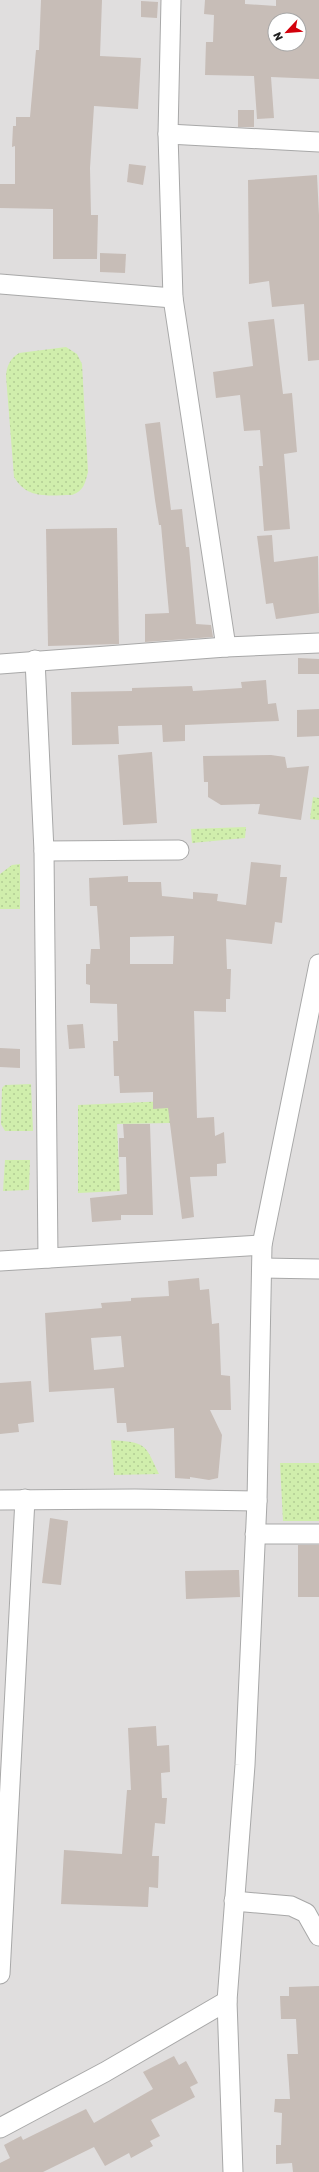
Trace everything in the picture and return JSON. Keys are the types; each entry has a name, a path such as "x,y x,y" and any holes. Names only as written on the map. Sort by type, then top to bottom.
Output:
{"street":[{"path":"171,0 168,134 173,298 226,647"},
{"path":"168,134 319,142"},
{"path":"0,284 173,298"},
{"path":"0,664 35,660 226,647 319,644"},
{"path":"35,660 44,851 48,1258"},
{"path":"44,851 179,850"},
{"path":"234,2172 227,2001 245,1766 257,1501 262,1245 319,964"},
{"path":"0,1261 262,1245"},
{"path":"262,1268 319,1269"},
{"path":"0,1974 25,1499"},
{"path":"0,1500 257,1501"},
{"path":"255,1534 319,1534"},
{"path":"234,1901 291,1906 306,1913 319,1936"},
{"path":"0,2128 105,2072 227,2001"}],"shaded area":[{"path":"0,0 319,0 319,2172 0,2172"}],"green space":[{"path":"66,347 77,354 82,364 88,472 82,489 72,495 39,495 26,490 14,477 6,372 11,360 19,353"},
{"path":"313,797 319,798 319,820 310,819"},
{"path":"246,827 245,838 192,843 191,829"},
{"path":"20,864 20,909 0,909 0,874 12,865"},
{"path":"31,1084 33,1131 5,1131 1,1124 2,1088 5,1085"},
{"path":"169,1101 170,1123 117,1124 120,1191 78,1193 78,1105"},
{"path":"5,1160 30,1160 29,1190 3,1191"},
{"path":"111,1440 131,1442 142,1446 150,1456 159,1474 114,1475"},
{"path":"280,1463 319,1463 319,1521 283,1521"}],"building":[{"path":"41,0 102,0 100,56 141,58 138,109 94,106 90,168 91,215 98,215 97,259 53,259 53,209 0,208 0,184 15,184 15,146 12,147 13,126 16,126 16,117 30,117 36,50 39,50"},
{"path":"205,0 245,0 245,4 276,6 276,0 319,0 319,79 271,77 274,118 257,119 254,76 205,75 206,42 213,42 214,15 204,14"},
{"path":"141,1 158,2 157,18 141,17"},
{"path":"238,110 254,110 254,127 238,127"},
{"path":"129,164 146,166 143,185 127,182"},
{"path":"317,175 319,215 319,360 308,361 304,304 272,307 269,281 249,284 248,180"},
{"path":"100,253 126,254 125,273 100,272"},
{"path":"274,319 283,394 292,393 297,452 284,454 290,529 264,531 259,466 263,466 260,430 244,431 240,395 216,398 213,372 253,366 248,322"},
{"path":"160,422 171,510 182,509 186,547 189,547 196,624 211,625 213,637 145,642 145,614 169,613 161,525 159,525 155,500 145,424"},
{"path":"117,528 119,644 48,646 46,529"},
{"path":"272,535 274,562 318,556 319,613 276,619 273,603 266,604 257,536"},
{"path":"298,658 319,659 319,674 298,674"},
{"path":"266,680 268,704 276,703 279,721 185,725 185,741 163,742 162,725 118,726 119,744 72,745 71,692 132,691 132,688 192,686 193,691 242,688 241,682"},
{"path":"319,709 319,736 297,737 297,710"},
{"path":"152,752 157,823 123,825 118,755"},
{"path":"271,755 285,757 287,768 309,766 301,820 258,814 260,804 221,805 208,797 208,782 204,782 203,756"},
{"path":"251,862 281,865 280,877 287,877 282,923 275,922 272,944 226,939 227,969 231,969 230,999 226,999 226,1012 194,1011 197,1118 214,1117 215,1136 224,1132 226,1163 217,1164 217,1176 190,1177 194,1217 182,1219 168,1108 153,1109 153,1092 120,1093 119,1076 114,1076 113,1041 118,1041 117,1004 90,1003 90,985 86,984 86,964 90,964 91,949 100,949 97,906 90,906 89,878 128,876 128,882 161,882 162,896 193,899 193,892 218,894 217,901 246,905","holes":["174,936 173,964 130,964 130,937"]},
{"path":"83,1024 85,1048 69,1049 67,1025"},
{"path":"0,1048 20,1049 20,1068 0,1067"},
{"path":"123,1124 150,1124 153,1215 121,1215 121,1220 92,1222 90,1198 127,1194 126,1157 119,1157 119,1138 124,1138"},
{"path":"199,1278 200,1290 209,1289 212,1324 219,1323 221,1375 230,1376 231,1410 210,1410 222,1435 218,1478 209,1480 190,1477 190,1479 175,1478 174,1428 127,1432 126,1423 117,1423 114,1388 49,1392 45,1313 102,1308 101,1303 131,1301 131,1298 169,1296 168,1281","holes":["121,1336 124,1367 94,1370 91,1338"]},
{"path":"31,1381 34,1422 18,1424 19,1432 0,1434 0,1383"},
{"path":"50,1518 68,1521 61,1585 42,1583"},
{"path":"298,1545 319,1545 319,1597 298,1597"},
{"path":"239,1570 240,1597 186,1599 185,1571"},
{"path":"156,1726 157,1746 169,1745 170,1772 161,1773 162,1798 167,1798 165,1824 155,1823 152,1856 159,1856 158,1888 149,1887 148,1907 61,1904 64,1850 122,1854 127,1790 131,1790 128,1728"},
{"path":"319,1986 319,2172 293,2172 292,2163 276,2164 276,2145 281,2145 282,2113 274,2112 275,2099 290,2099 287,2054 298,2054 296,2019 281,2019 280,1996 289,1996 289,1987"},
{"path":"174,2056 179,2065 186,2061 198,2083 190,2087 195,2097 151,2120 160,2136 150,2141 153,2146 131,2158 129,2153 105,2166 94,2147 43,2172 0,2172 0,2163 10,2158 4,2145 21,2136 23,2140 86,2109 94,2123 153,2089 143,2072"}]}
